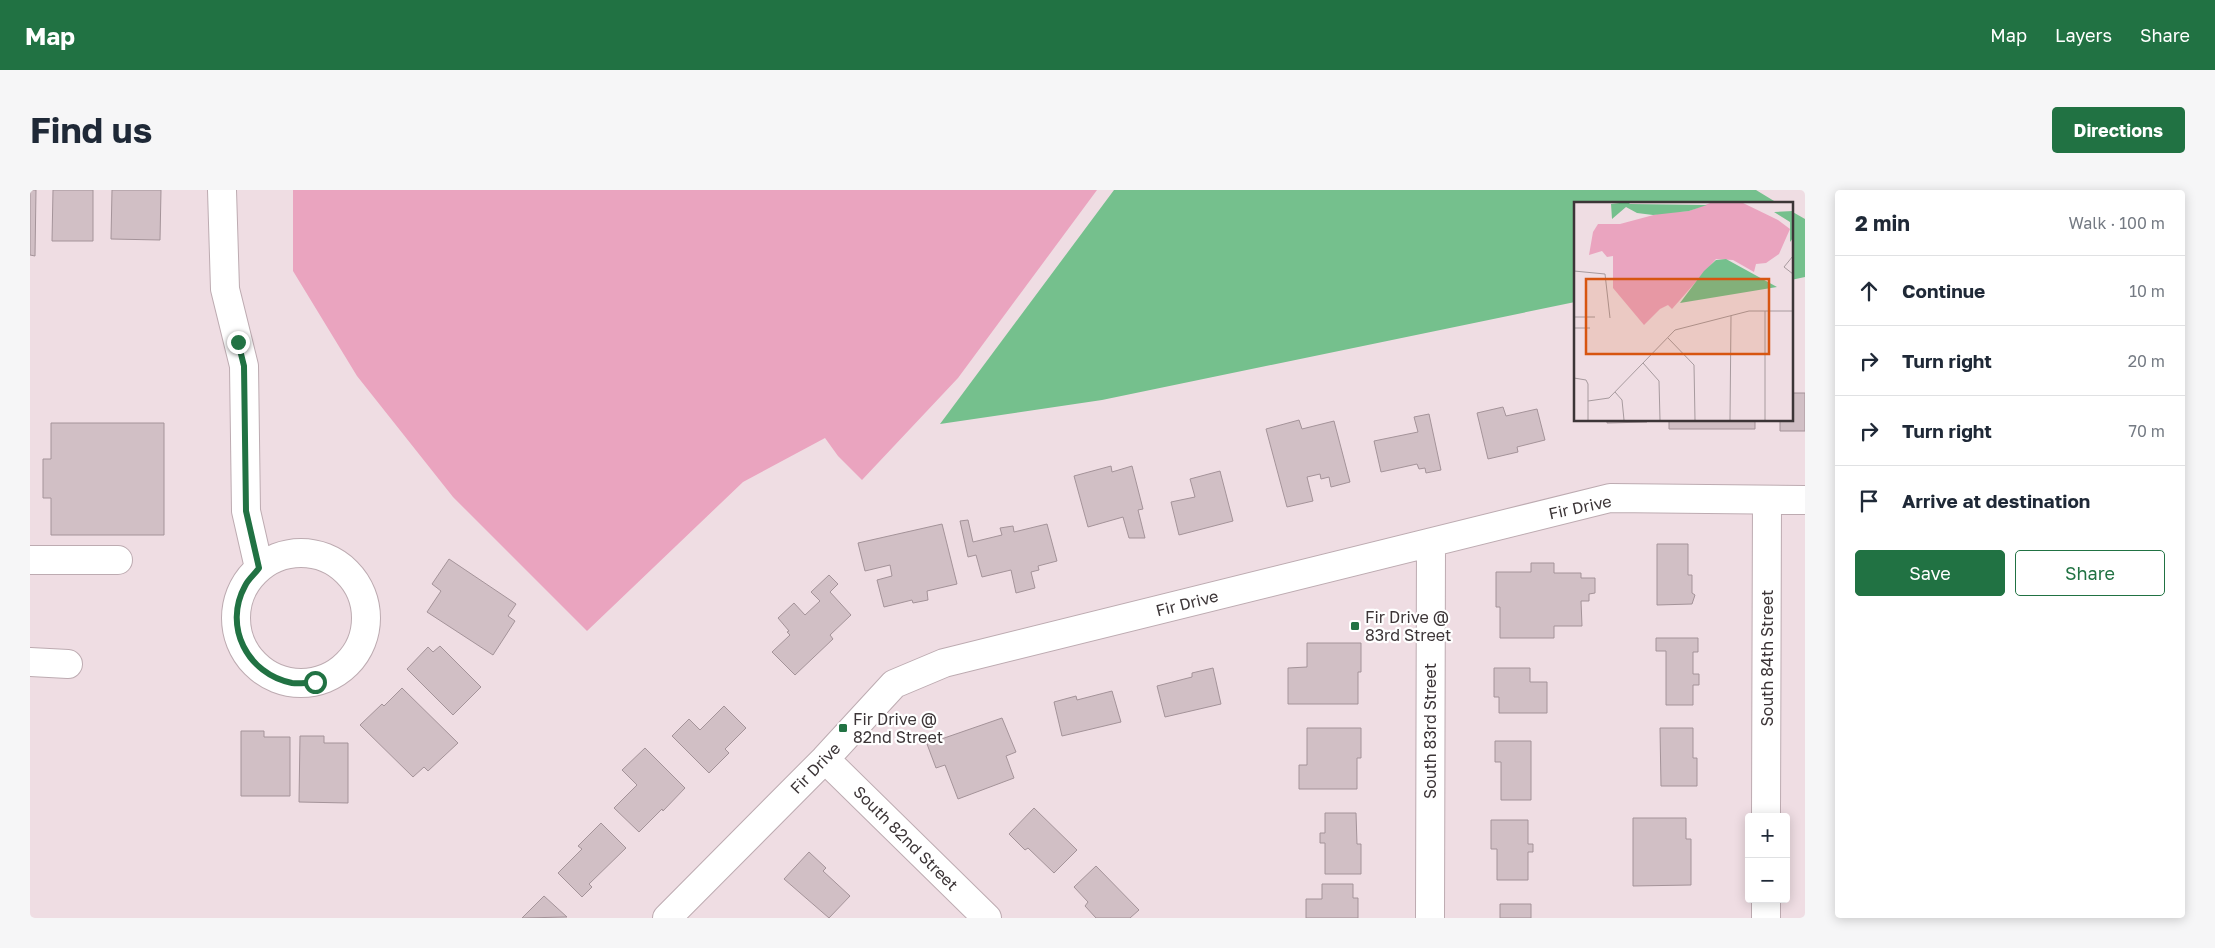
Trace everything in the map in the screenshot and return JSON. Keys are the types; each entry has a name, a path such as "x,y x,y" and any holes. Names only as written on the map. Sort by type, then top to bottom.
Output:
{"street":[{"path":"222,190 225,290 244,366 246,511 259,568"},
{"name":"Fir Drive","path":"667,918 825,759 894,684 944,663 1610,498 1805,500"},
{"name":"South 84th Street","path":"1766,813 1767,500"},
{"name":"South 83rd Street","path":"1430,918 1431,543"},
{"path":"299,553 320,556 340,566 355,581 364,600 367,622 362,642 351,661 335,675 315,682 293,683 272,677 254,664 242,647 236,626 237,604 245,584 259,568 278,557 299,553"},
{"path":"30,560 118,560"},
{"path":"30,662 68,664"},
{"name":"South 82nd Street","path":"825,759 987,918"},
{"path":"1766,903 1766,918"}],"shaded area":[{"path":"293,190 1097,190 958,378 862,480 838,456 825,438 743,482 587,631 453,497 357,376 293,271"},
{"path":"1114,190 1756,190 1776,202 1574,202 1574,302 1102,400 940,424"},
{"path":"1792,212 1805,219 1805,277 1792,280"}],"building":[{"path":"30,190 36,190 35,256 30,255"},
{"path":"53,190 93,190 93,241 52,241"},
{"path":"112,190 161,190 160,240 111,239"},
{"path":"1792,393 1805,393 1805,431 1780,431 1780,421 1792,421"},
{"path":"1503,407 1506,416 1537,409 1545,440 1517,447 1518,452 1488,459 1477,413"},
{"path":"1429,414 1441,470 1426,473 1425,468 1419,469 1417,464 1381,472 1374,441 1418,432 1414,417"},
{"path":"1299,420 1302,429 1334,421 1350,482 1331,487 1329,477 1321,479 1320,474 1307,477 1313,501 1287,507 1266,429"},
{"path":"1607,421 1647,421 1647,422 1607,423"},
{"path":"1669,421 1755,421 1755,429 1669,429"},
{"path":"51,423 164,423 164,535 51,535 51,498 43,498 43,459 51,459"},
{"path":"1111,466 1112,472 1132,466 1143,509 1138,510 1145,538 1129,538 1123,517 1088,527 1074,476"},
{"path":"1220,471 1233,521 1179,535 1171,502 1195,497 1190,479"},
{"path":"968,520 973,542 1002,535 1000,528 1013,526 1014,532 1047,524 1057,561 1038,566 1039,570 1031,572 1035,588 1016,593 1011,570 982,577 976,555 968,557 960,521"},
{"path":"942,524 957,584 927,591 928,600 913,603 912,600 884,607 877,580 892,576 890,565 865,571 858,543"},
{"path":"1657,544 1688,544 1688,575 1692,575 1692,593 1695,595 1692,604 1657,605"},
{"path":"449,559 516,604 508,616 515,621 493,655 427,612 441,591 432,584"},
{"path":"1531,563 1554,563 1554,573 1581,573 1581,578 1595,578 1595,593 1589,594 1589,601 1581,601 1582,626 1554,626 1554,638 1500,638 1500,607 1496,607 1496,572 1531,572"},
{"path":"829,575 838,584 830,592 851,615 830,635 833,639 795,675 772,652 790,635 778,618 794,603 805,615 820,601 811,592"},
{"path":"1656,638 1698,638 1698,652 1693,652 1693,674 1699,674 1699,685 1693,685 1693,705 1666,705 1666,651 1656,651"},
{"path":"1307,643 1361,643 1361,672 1358,672 1358,704 1288,704 1288,668 1307,667"},
{"path":"440,646 481,687 453,715 407,669 428,647 433,652"},
{"path":"1213,668 1221,704 1165,717 1157,686 1192,677 1192,673"},
{"path":"1494,668 1530,668 1530,682 1547,682 1547,713 1499,713 1499,697 1494,697"},
{"path":"402,688 458,743 428,771 424,767 413,777 360,725 382,704 384,706"},
{"path":"1112,691 1121,722 1062,736 1054,702 1076,696 1077,700"},
{"path":"724,706 746,728 725,749 729,753 709,773 672,736 689,719 700,730"},
{"path":"1002,718 1016,752 1006,756 1014,778 958,799 945,765 936,768 927,744"},
{"path":"1307,728 1361,728 1361,758 1357,758 1357,789 1299,789 1299,765 1307,765"},
{"path":"1660,728 1693,728 1693,758 1697,758 1697,786 1661,786"},
{"path":"241,731 264,731 264,737 290,737 290,796 241,796"},
{"path":"300,736 324,736 324,743 348,743 348,803 299,802"},
{"path":"1495,741 1531,741 1531,800 1501,800 1501,762 1495,762"},
{"path":"645,748 685,788 639,832 614,808 637,785 622,770"},
{"path":"1034,808 1077,850 1054,873 1028,848 1025,850 1009,834"},
{"path":"1325,813 1356,813 1357,844 1361,844 1361,874 1325,874 1325,843 1320,843 1320,833 1325,833"},
{"path":"1633,818 1686,818 1686,839 1691,839 1691,885 1633,886"},
{"path":"1491,820 1528,820 1528,844 1533,844 1533,852 1528,852 1528,880 1497,880 1497,849 1491,849"},
{"path":"601,823 626,848 589,884 592,887 582,897 558,873 582,849 578,846"},
{"path":"809,852 826,868 823,871 850,896 829,918 784,879"},
{"path":"1096,866 1139,910 1130,918 1096,918 1085,906 1088,902 1074,887"},
{"path":"1322,884 1353,884 1353,898 1358,898 1358,918 1306,918 1306,899 1322,899"},
{"path":"544,896 567,917 522,918"},
{"path":"1500,904 1531,904 1531,918 1500,918"}],"place":[{"name":"Fir Drive @ 83rd Street","path":"1355,626"},
{"name":"Fir Drive @ 82nd Street","path":"843,728"}],"route":[{"path":"238,342 244,366 246,511 259,568 245,584 237,604 236,626 242,647 254,664 272,677 293,683 315,682"}]}
